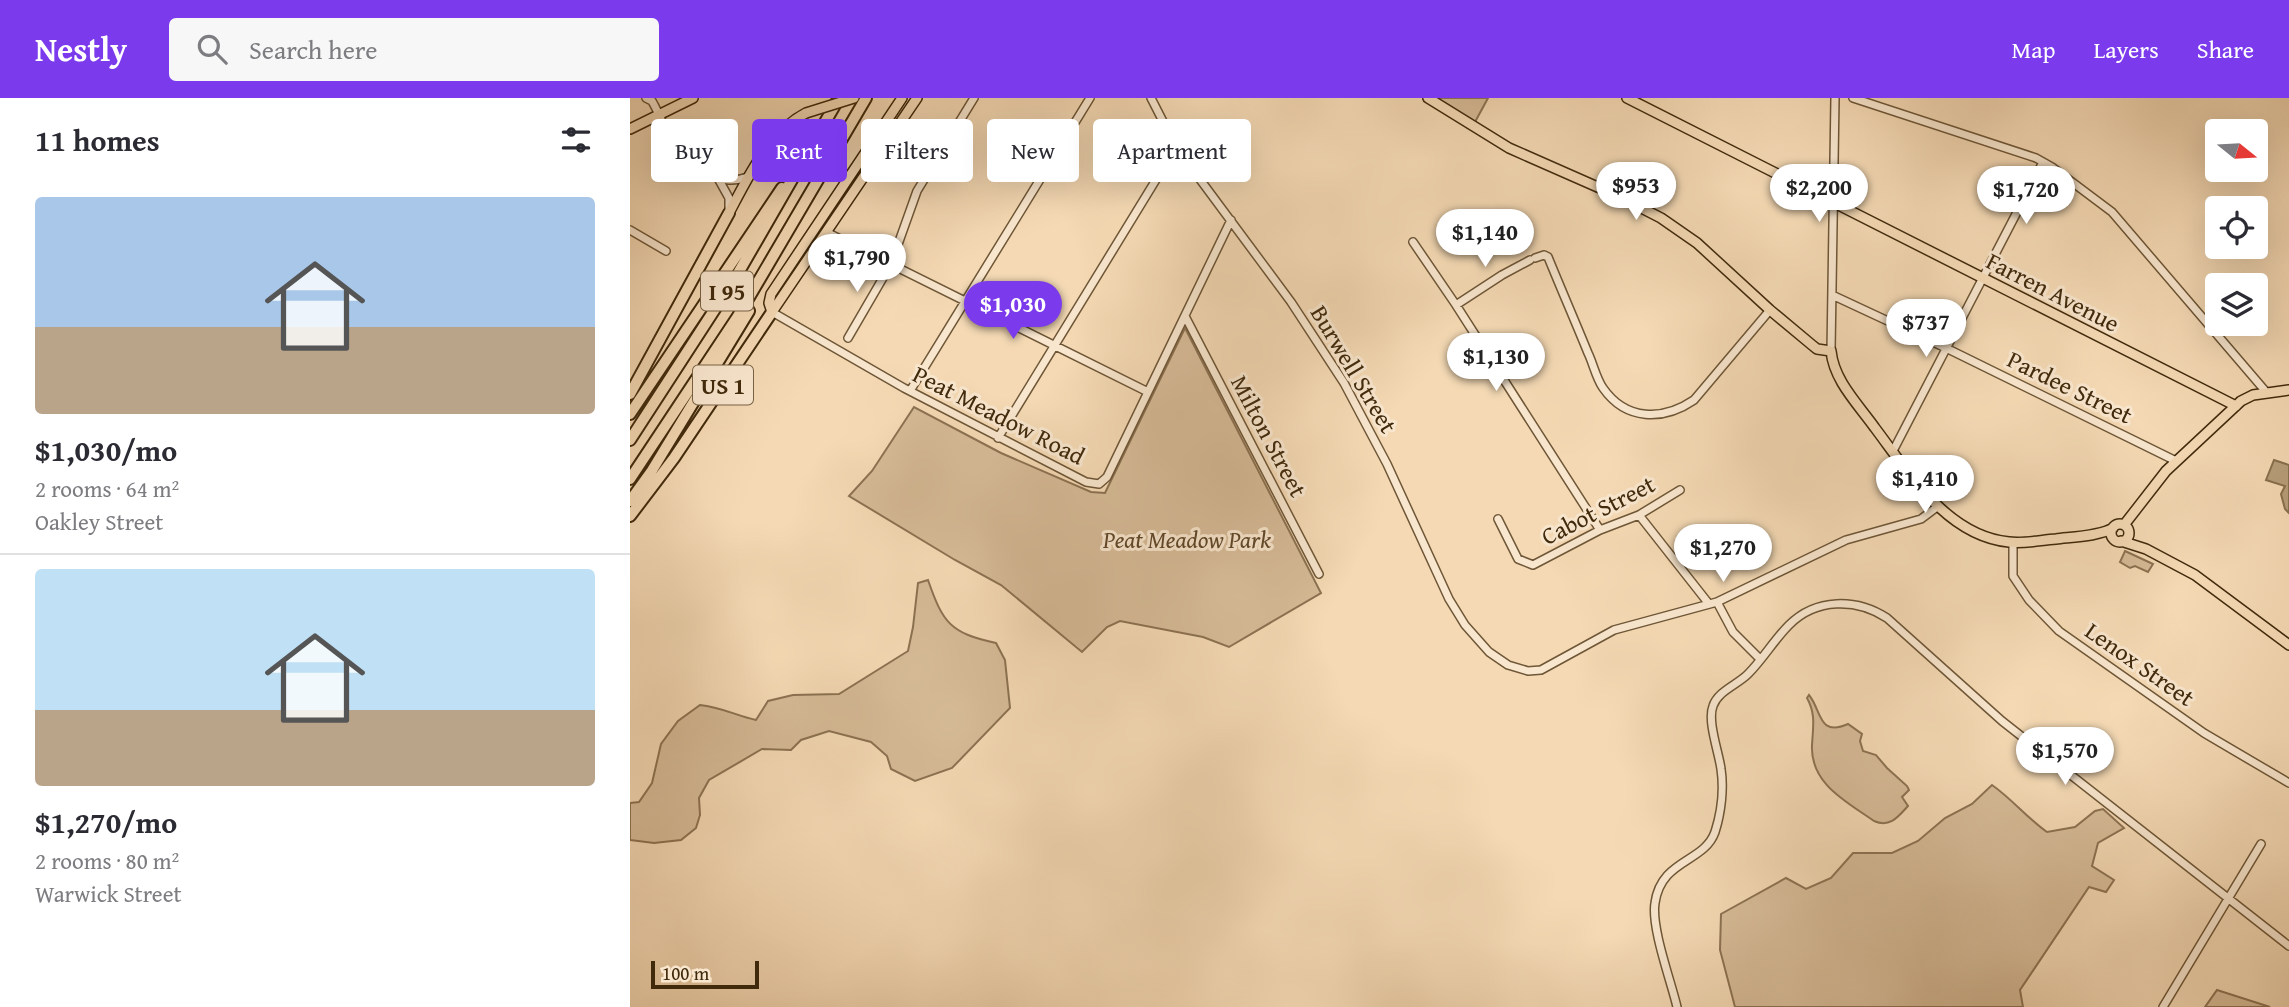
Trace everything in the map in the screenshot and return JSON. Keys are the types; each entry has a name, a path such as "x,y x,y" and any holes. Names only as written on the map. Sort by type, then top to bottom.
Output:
{"highway":[{"name":"I 95","path":"828,119 839,98"},
{"name":"I 95","path":"630,479 724,339 866,98"},
{"path":"630,414 787,182"},
{"name":"I 95","path":"630,440 709,320 791,182"},
{"path":"630,394 729,213"},
{"path":"630,501 742,324 792,227"},
{"name":"US 1","path":"630,516 674,458 772,312"}],"main road":[{"path":"630,129 693,98"},
{"path":"729,213 748,177 775,139 789,125 806,113 854,98"},
{"name":"US 1","path":"772,312 917,98"},
{"path":"1428,98 1509,148 1618,196 1661,218 1697,243 1817,349 1831,351 1832,364 1843,385 1937,507 1980,534 2013,542 2089,536 2119,524 2146,549"},
{"name":"Farren Avenue","path":"1627,98 2236,406"},
{"path":"899,99 905,115"},
{"path":"772,312 769,303 771,294 899,99"},
{"path":"2118,541 2127,538 2126,528 2142,500 2176,461 2236,406 2247,397 2289,390"},
{"path":"2113,528 2111,534 2118,541"},
{"path":"2089,536 2146,549 2200,579 2289,645"}],"street":[{"path":"646,98 652,101 661,119"},
{"path":"848,338 891,264 917,191 974,98"},
{"path":"910,391 1090,98"},
{"name":"Burwell Street","path":"1151,98 1161,119"},
{"path":"1831,351 1835,98"},
{"path":"1853,98 2043,162 2112,212 2267,393"},
{"path":"1893,451 2043,162"},
{"path":"738,181 748,177"},
{"path":"720,182 729,198 729,213"},
{"path":"998,438 1153,182"},
{"name":"Burwell Street","path":"1202,182 1318,341 1382,454 1449,599 1465,625 1489,652 1508,665 1528,671 1541,670 1614,630 1713,603"},
{"name":"Peat Meadow Road","path":"772,312 998,438 1086,482 1099,484 1107,477 1231,220"},
{"path":"630,230 666,251"},
{"path":"828,233 1148,392"},
{"path":"1413,242 1600,530"},
{"path":"1456,305 1532,259 1548,257 1603,388 1626,408 1640,414 1663,415 1681,409 1694,400 1770,310"},
{"name":"Pardee Street","path":"1832,295 2176,461"},
{"name":"Milton Street","path":"1185,316 1319,574"},
{"name":"Cabot Street","path":"1498,519 1518,559 1533,565 1600,530 1639,515 1680,490"},
{"path":"1713,603 1846,540 1921,519 1937,507"},
{"path":"1639,515 1713,603 1733,632 1760,659"},
{"name":"Lenox Street","path":"2013,542 2013,576 2029,600 2059,631 2204,733 2289,783"},
{"path":"1678,1007 1654,913 1656,895 1668,874 1702,849 1713,836 1723,786 1712,719 1713,704 1746,675 1790,625 1807,612 1836,603 1854,604 1874,610 1896,625 2002,721 2289,946"},
{"path":"2163,1007 2261,844"}],"green space":[{"path":"1436,98 1488,98 1475,122"},
{"name":"Peat Meadow Park","path":"1185,328 1321,593 1229,647 1203,637 1120,621 1107,627 1082,652 1001,585 849,496 872,471 914,407 1001,453 1091,492 1105,493"},
{"path":"2125,551 2153,564 2148,572 2135,566 2130,568 2120,562"},
{"path":"928,580 938,607 950,624 968,635 996,643 1005,660 1010,708 952,768 915,781 891,769 887,756 871,742 829,731 801,740 791,750 762,749 709,780 699,798 700,815 696,828 681,840 654,843 630,840 630,803 639,802 652,783 661,744 678,721 700,705 756,720 768,701 793,695 839,694 908,651 918,583"},
{"path":"1809,695 1826,725 1838,727 1848,724 1862,734 1860,741 1863,751 1876,755 1907,786 1909,790 1902,797 1908,806 1893,820 1885,823 1874,821 1842,799 1817,771 1813,759 1813,721 1807,698"},
{"path":"1992,785 2047,832 2075,827 2095,811 2103,809 2124,828 2098,843 2092,866 2114,880 2106,892 2089,887 2020,990 2023,1007 1735,1007 1720,950 1721,914 1786,878 1806,889 1831,878 1853,853 1892,853 1918,841 1945,818 1972,804"},
{"path":"2217,990 2270,1007 2205,1007"}],"shaded area":[{"path":"2274,460 2289,465 2289,513 2285,509 2281,494 2285,486 2266,480"}]}
